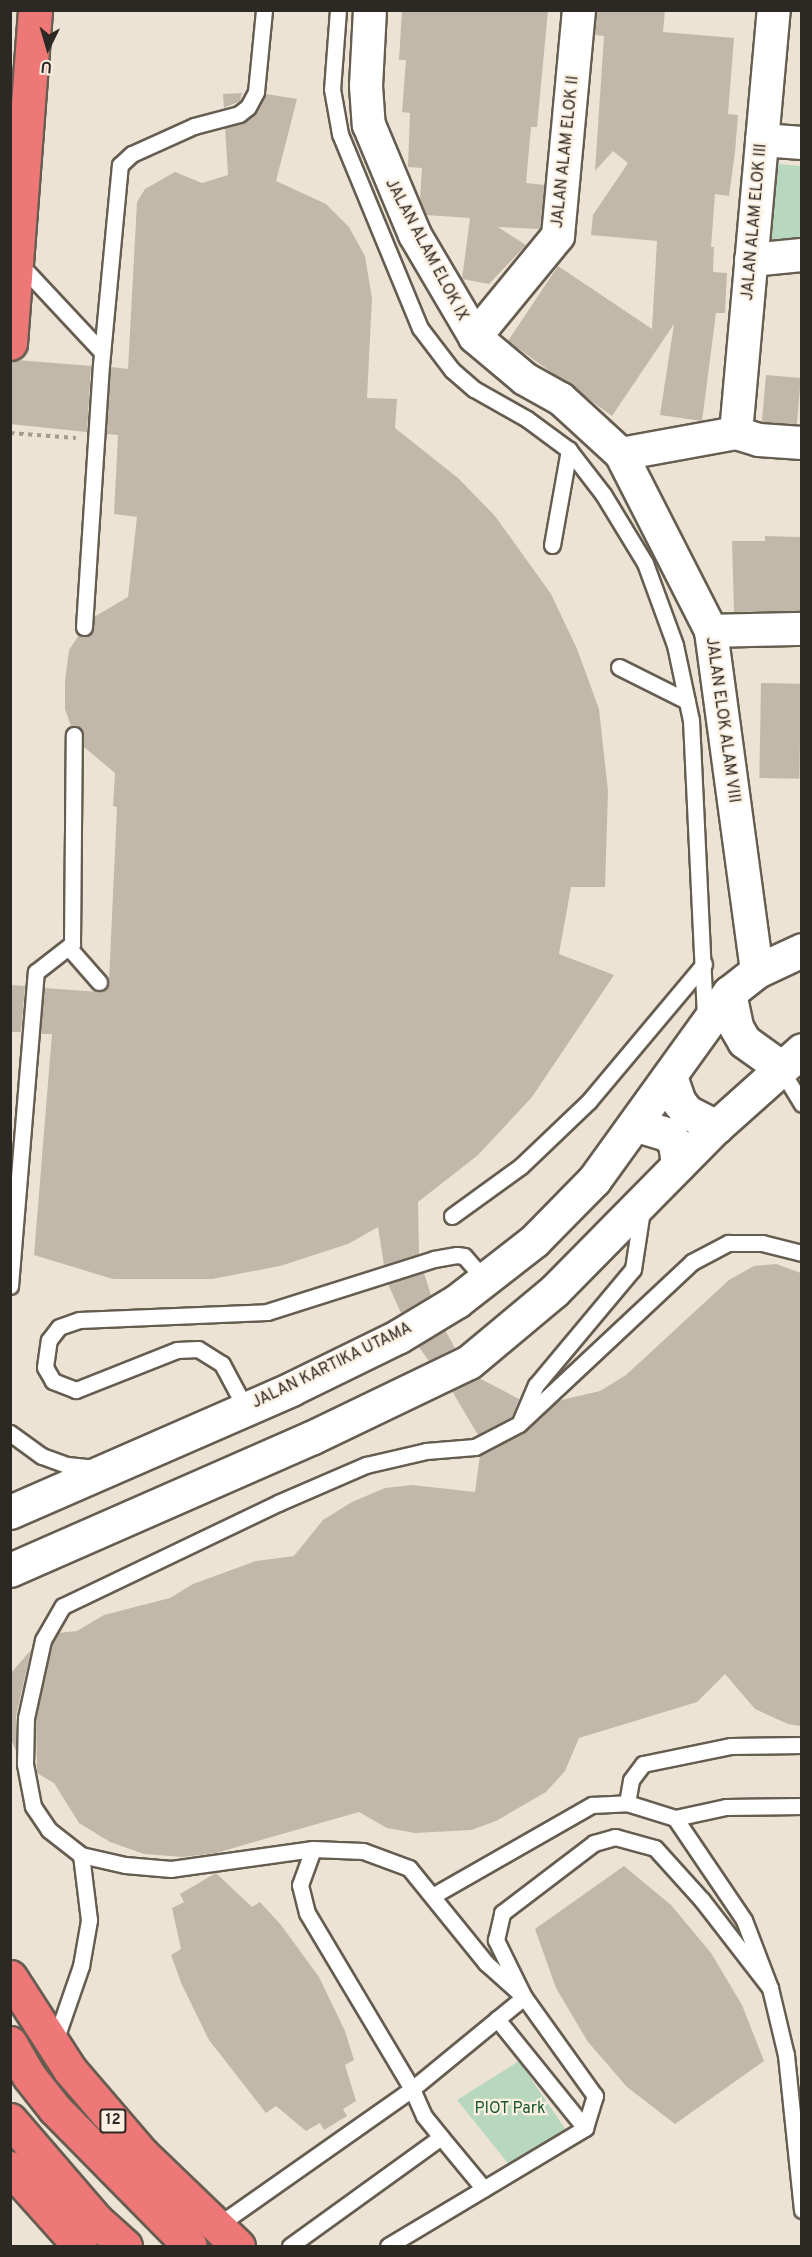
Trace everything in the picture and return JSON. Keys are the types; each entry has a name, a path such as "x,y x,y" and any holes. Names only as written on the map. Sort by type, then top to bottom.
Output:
{"highway":[{"path":"10,343 35,10"},
{"name":"12","path":"10,1977 70,2070 142,2154 228,2236"},
{"name":"12","path":"10,2043 28,2076 55,2109 190,2247"},
{"path":"10,2120 96,2220 125,2247"},
{"path":"10,2168 80,2247"}],"main road":[{"name":"JALAN KARTIKA UTAMA","path":"10,1512 246,1409 399,1336 485,1280 574,1202 636,1125 705,1022 729,993 757,970 800,951"},
{"path":"10,1570 321,1434 469,1362 554,1291 716,1127 791,1058 744,1041 736,1027 729,993"},
{"path":"670,1076 679,1102 687,1112 716,1127"},
{"path":"636,1125 667,1134 675,1143 678,1165"}],"street":[{"name":"JALAN ALAM ELOK IX","path":"370,10 366,86 375,143 415,235 475,337 525,379 569,405 621,454"},
{"name":"JALAN ALAM ELOK II","path":"475,337 558,236 579,10"},
{"name":"JALAN ALAM ELOK III","path":"736,434 774,10"},
{"path":"762,140 801,143"},
{"path":"752,260 801,255"},
{"path":"621,454 736,434 759,440 801,444"},
{"name":"JALAN ELOK ALAM VIII","path":"621,454 711,631 757,970"},
{"path":"711,631 801,629"}],"lane":[{"path":"84,627 102,352 120,165 132,154 194,126 239,114 248,107 256,92 264,10"},
{"path":"338,10 332,88 340,134 420,328 452,370 474,389 527,419 569,450 603,494 645,563 675,645 687,701 704,964 705,1022"},
{"path":"16,260 102,352"},
{"path":"552,545 569,450"},
{"path":"619,667 687,701"},
{"path":"74,735 75,855 70,949 99,981"},
{"path":"10,1286 36,972 70,949"},
{"path":"452,1216 520,1166 589,1101 704,964"},
{"path":"791,1058 801,1104"},
{"path":"519,1424 536,1385 633,1269 643,1201"},
{"path":"524,1997 486,1963 434,1895 409,1868 363,1851 313,1849 171,1869 125,1865 81,1855 49,1830 33,1806 25,1764 26,1718 43,1640 63,1606 278,1503 366,1465 426,1451 475,1447 519,1424 692,1262 728,1243 762,1243 801,1253"},
{"path":"246,1409 222,1364 198,1349 177,1350 76,1390 53,1381 45,1367 50,1340 59,1327 79,1320 267,1312 457,1255 464,1256 485,1280"},
{"path":"10,1433 42,1456 67,1465 108,1469"},
{"path":"627,1803 631,1780 643,1764 731,1746 798,1747"},
{"path":"434,1895 561,1820 592,1805 627,1803 675,1818 726,1808 800,1805"},
{"path":"675,1818 744,1920 770,1988 786,2055 801,2210"},
{"path":"388,2247 585,2128 595,2096 524,1997 496,1940 502,1913 594,1844 615,1837 655,1848 702,1900 770,1988"},
{"path":"313,1849 300,1885 307,1914 412,2089 424,2116 484,2189"},
{"path":"54,2045 81,1966 89,1920 81,1855"},
{"path":"228,2236 524,1997"},
{"path":"497,2019 585,2128"},
{"path":"290,2247 441,2137"}],"path":[{"path":"10,433 76,438"}],"green space":[{"path":"767,163 801,166 801,247 763,251"},
{"name":"PIOT Park","path":"519,2061 568,2133 511,2167 457,2100"}],"building":[{"path":"402,10 548,10 537,127 531,127 526,183 545,185 540,229 498,227 526,245 489,284 462,279 470,218 426,215 420,199 422,168 408,167 410,113 402,112 406,60 399,60"},
{"path":"597,10 665,10 663,32 734,38 728,114 738,115 735,152 729,196 715,194 711,247 714,247 713,272 727,273 725,313 716,313 702,421 660,415 674,324 612,416 508,341 558,266 652,329 657,241 591,235 593,215 628,163 613,151 595,171 604,36 595,35"},
{"path":"242,93 240,101 224,108 223,94"},
{"path":"266,94 297,99 276,181 326,204 349,227 365,256 372,298 367,398 397,399 395,428 458,478 495,516 551,594 577,649 599,709 608,791 605,887 571,887 559,954 614,975 532,1097 478,1155 418,1202 419,1254 384,1265 378,1227 348,1244 280,1266 212,1279 113,1279 34,1255 52,1034 41,1034 44,988 100,992 107,990 109,981 117,807 113,806 115,773 84,747 82,730 71,726 65,709 65,681 69,650 79,635 89,635 94,617 128,597 137,517 114,514 118,435 106,434 111,367 128,369 137,202 145,189 175,172 202,183 228,175 225,128 254,115"},
{"path":"10,361 91,366 87,432 10,424"},
{"path":"766,375 801,378 797,425 762,422"},
{"path":"765,536 800,537 800,611 734,612 732,541 765,541"},
{"path":"761,683 801,684 799,779 759,778"},
{"path":"10,985 25,986 21,1032 10,1032"},
{"path":"776,1264 801,1273 801,1726 788,1724 755,1709 725,1674 697,1702 579,1738 565,1771 546,1792 496,1821 471,1830 415,1833 387,1828 359,1812 216,1853 183,1857 144,1854 110,1842 79,1823 54,1783 37,1773 36,1719 52,1644 58,1633 77,1631 104,1615 170,1598 193,1584 256,1561 294,1556 323,1520 352,1502 385,1488 412,1485 475,1492 480,1455 524,1432 557,1401 600,1391 626,1375 729,1280 754,1266"},
{"path":"424,1273 431,1295 401,1313 388,1284"},
{"path":"445,1330 455,1348 429,1361 418,1346"},
{"path":"479,1378 519,1399 512,1417 478,1435 452,1391"},
{"path":"31,1650 16,1716 16,1751 10,1737 10,1674"},
{"path":"624,1866 671,1905 711,1953 742,2005 764,2061 675,2124 627,2087 588,2042 556,1988 535,1929"},
{"path":"216,1873 252,1907 260,1902 281,1925 319,1977 345,2031 354,2060 345,2065 356,2101 343,2109 347,2116 324,2130 320,2123 306,2131 276,2106 266,2113 209,2040 182,1985 171,1955 181,1949 172,1908 184,1902 180,1894"}]}
